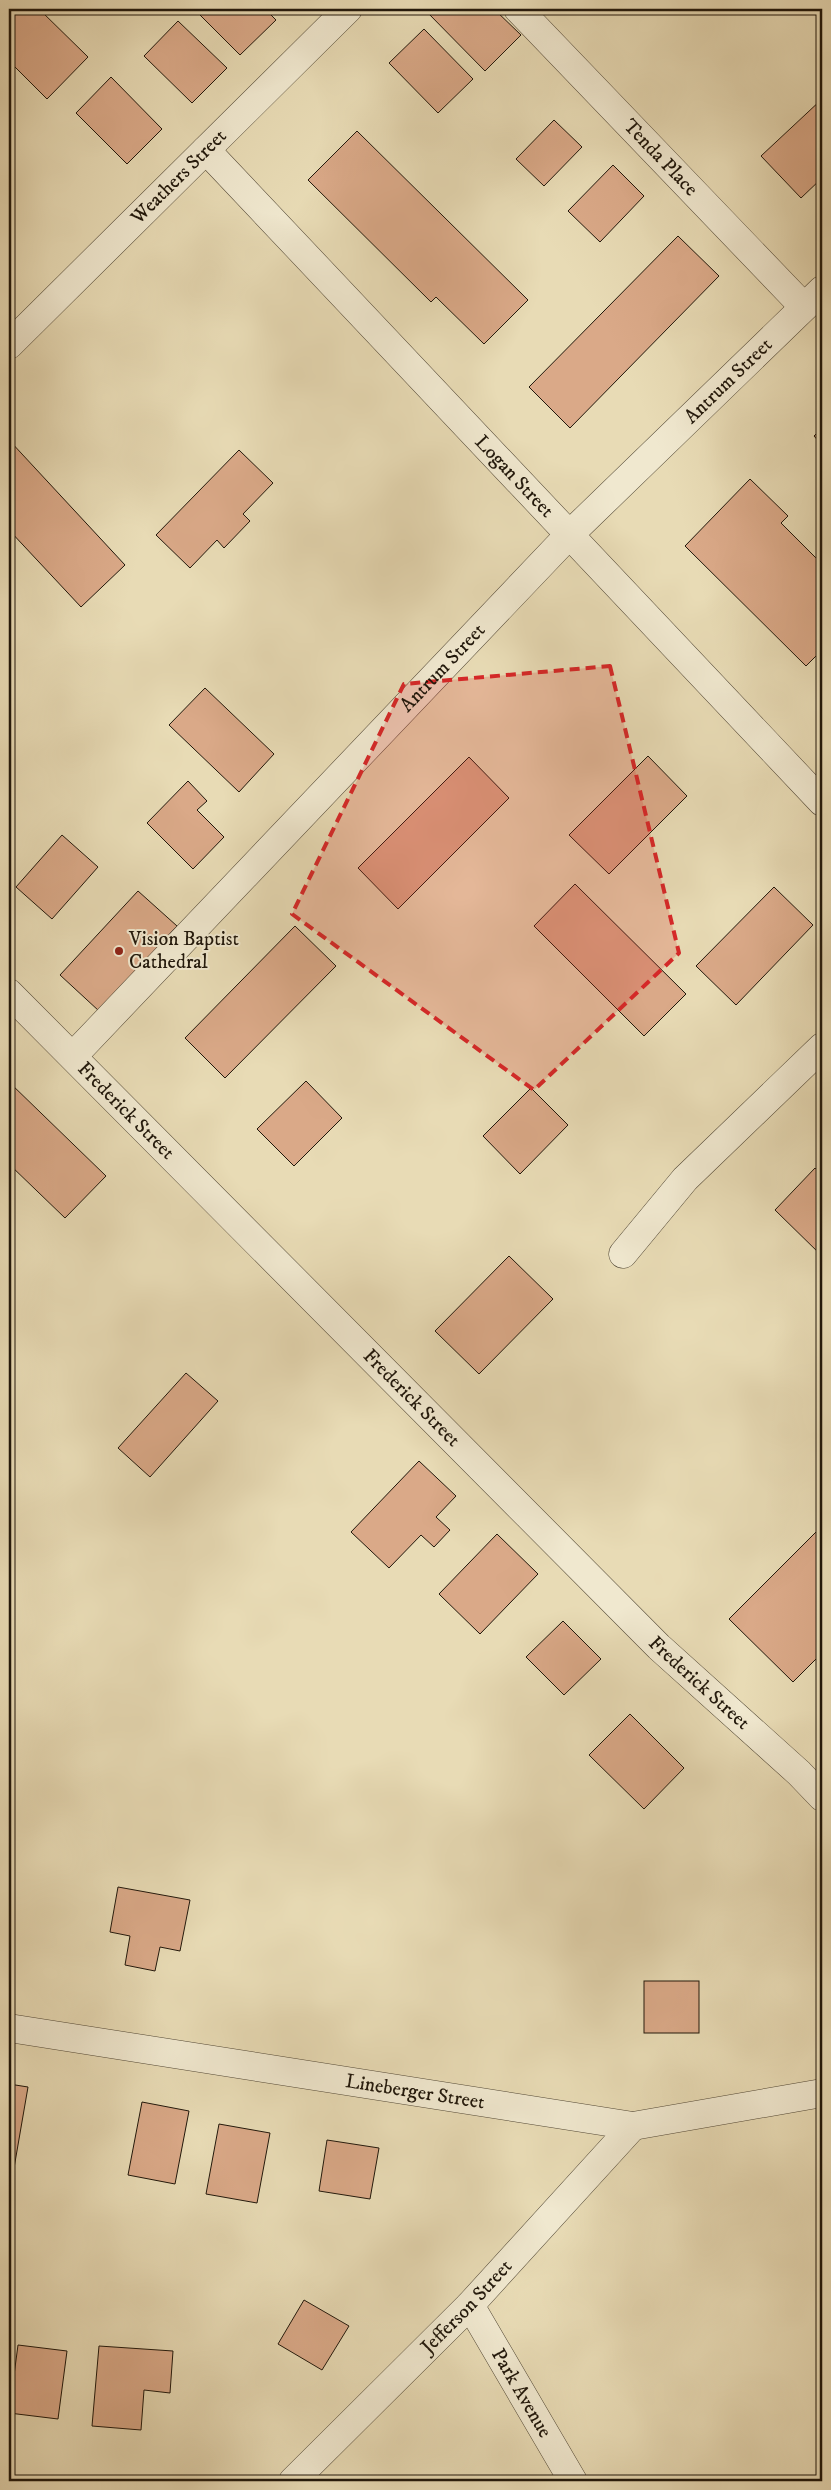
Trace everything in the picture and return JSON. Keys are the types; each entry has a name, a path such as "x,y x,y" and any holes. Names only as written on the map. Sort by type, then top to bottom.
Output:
{"street":[{"name":"Weathers Street","path":"9,345 348,9"},
{"name":"Tenda Place","path":"518,9 813,299"},
{"name":"Logan Street","path":"206,150 822,802"},
{"name":"Antrum Street","path":"73,1056 570,535 813,299"},
{"name":"Frederick Street","path":"9,993 659,1647 822,1795"},
{"path":"623,1254 685,1179 822,1047"},
{"name":"Lineberger Street","path":"9,2028 634,2126 822,2093"},
{"name":"Jefferson Street","path":"293,2481 470,2305 634,2126"},
{"name":"Park Avenue","path":"470,2305 573,2481"}],"highlighted area":[{"path":"610,666 679,953 534,1090 292,914 404,684"}],"building":[{"path":"13,9 39,9 88,57 47,99 9,61 9,13"},
{"path":"194,9 265,9 276,20 240,55"},
{"path":"428,9 494,9 521,35 485,71 426,11"},
{"path":"178,21 227,68 192,103 144,56"},
{"path":"424,29 473,79 438,113 389,63"},
{"path":"111,77 162,129 127,164 76,113"},
{"path":"822,99 822,178 801,198 761,156"},
{"path":"554,120 582,147 544,186 516,159"},
{"path":"357,131 528,300 484,344 436,297 431,302 308,180"},
{"path":"613,165 644,196 600,242 568,211"},
{"path":"678,236 719,276 570,428 529,387"},
{"path":"822,428 822,445 814,436"},
{"path":"9,440 125,565 81,607 9,530"},
{"path":"239,450 273,483 243,514 250,521 224,548 217,540 190,568 156,535"},
{"path":"750,479 788,516 781,523 818,560 822,556 822,650 806,666 685,546"},
{"path":"205,688 274,754 239,792 169,725"},
{"path":"648,756 687,796 609,874 569,835"},
{"path":"469,757 509,798 398,909 358,868"},
{"path":"188,781 207,801 197,810 224,837 193,869 147,823"},
{"path":"62,835 98,867 52,919 16,887"},
{"path":"575,884 686,994 644,1036 534,926"},
{"path":"774,887 813,925 736,1005 696,966"},
{"name":"Vision Baptist Cathedral","path":"138,891 177,926 99,1011 60,975"},
{"path":"295,926 336,966 225,1078 185,1038"},
{"path":"306,1081 342,1118 294,1166 257,1129"},
{"path":"9,1082 106,1176 65,1218 9,1164"},
{"path":"531,1088 568,1125 520,1174 483,1136"},
{"path":"815,1168 822,1175 822,1256 775,1210"},
{"path":"509,1256 553,1299 479,1374 435,1331"},
{"path":"186,1373 218,1401 150,1477 118,1448"},
{"path":"419,1461 456,1496 436,1517 450,1530 434,1547 421,1535 389,1568 351,1532"},
{"path":"822,1526 822,1653 793,1682 729,1619"},
{"path":"497,1534 538,1574 480,1634 439,1594"},
{"path":"563,1621 601,1659 564,1695 526,1657"},
{"path":"630,1714 684,1768 644,1809 589,1755"},
{"path":"118,1887 190,1900 180,1951 160,1947 155,1971 125,1965 130,1936 110,1932"},
{"path":"644,1981 699,1981 699,2033 644,2033"},
{"path":"9,2084 28,2087 9,2197"},
{"path":"142,2102 189,2111 175,2184 128,2175"},
{"path":"219,2124 270,2133 257,2203 206,2194"},
{"path":"327,2140 379,2148 370,2199 319,2191"},
{"path":"304,2300 349,2326 322,2370 278,2344"},
{"path":"18,2345 67,2351 58,2419 9,2413"},
{"path":"99,2346 173,2351 170,2393 144,2390 141,2430 92,2426"}],"place":[{"name":"Vision Baptist Cathedral","path":"119,951"}]}
